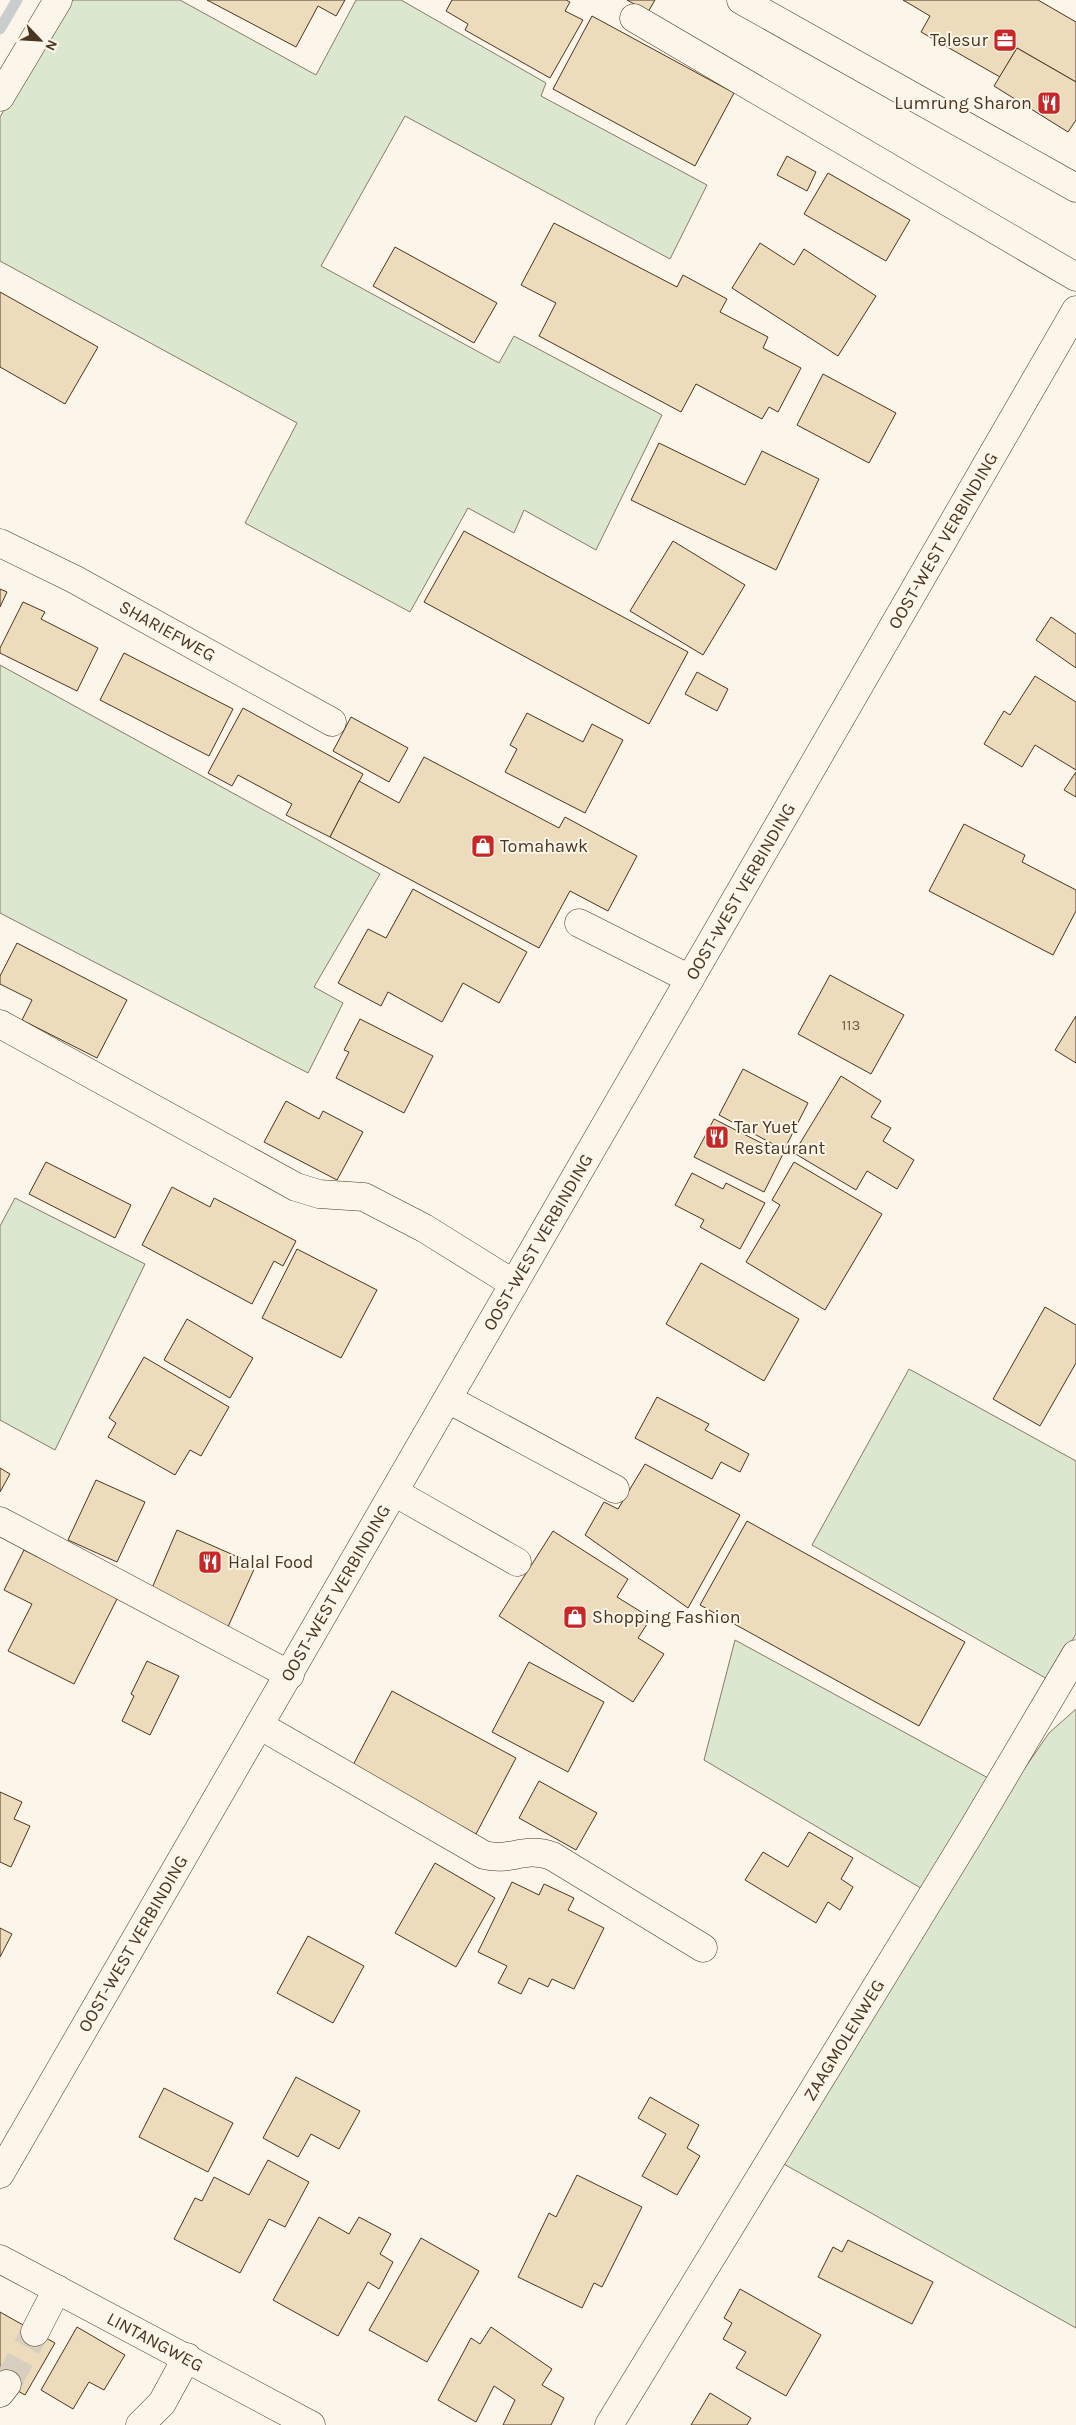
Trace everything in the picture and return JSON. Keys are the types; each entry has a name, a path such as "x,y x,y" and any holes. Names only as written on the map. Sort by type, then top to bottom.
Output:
{"main road":[{"path":"0,97 58,0"},
{"path":"741,0 1076,188"},
{"path":"634,18 1076,276"},
{"name":"OOST-WEST VERBINDING","path":"0,2174 259,1725 290,1675 1076,310"},
{"name":"SHARIEFWEG","path":"0,543 74,579 332,722"},
{"path":"579,924 690,979"},
{"path":"0,1024 296,1187 318,1194 364,1197 424,1228 514,1284"},
{"path":"448,1399 615,1489"},
{"path":"394,1492 518,1562"},
{"path":"0,1521 290,1675"},
{"name":"ZAAGMOLENWEG","path":"608,2425 972,1830 1076,1654"},
{"path":"259,1725 484,1856 508,1858 538,1851 552,1856 702,1948"},
{"name":"LINTANGWEG","path":"0,2259 187,2357 311,2425"},
{"path":"35,2332 57,2289"},
{"path":"140,2425 162,2402 187,2357"}],"green space":[{"path":"67,0 180,0 316,75 356,0 401,0 546,83 541,96 707,185 670,259 405,116 321,266 499,363 514,336 662,415 596,550 524,510 514,533 468,508 410,612 245,523 297,423 0,261 0,117"},
{"path":"0,665 380,874 314,987 343,1003 308,1073 0,913"},
{"path":"15,1198 145,1264 55,1450 0,1420 0,1226"},
{"path":"909,1369 1076,1461 1076,1634 1049,1680 812,1545"},
{"path":"735,1640 990,1779 924,1890 704,1760"},
{"path":"1076,1709 1076,2328 782,2163 1009,1791 1049,1733"}],"building":[{"path":"207,0 345,0 336,16 318,6 296,47"},
{"path":"452,0 566,0 570,2 565,11 583,20 550,78 465,30 468,24 446,11"},
{"path":"627,0 655,0 648,12"},
{"name":"Telesur","path":"903,0 1038,0 1076,22 1076,82 1017,48 1000,77 921,32 930,16"},
{"path":"592,16 734,93 695,166 553,89"},
{"name":"Lumrung Sharon","path":"1017,48 1076,82 1076,120 1068,132 994,86"},
{"path":"787,156 816,172 807,191 777,175"},
{"path":"828,173 910,220 886,261 804,214"},
{"path":"554,223 677,287 683,275 727,299 720,312 768,337 763,348 801,368 778,412 769,407 762,419 696,384 681,412 539,336 556,303 521,285"},
{"path":"760,243 794,265 804,249 876,296 838,356 732,288"},
{"path":"395,247 497,303 474,343 373,286"},
{"path":"0,292 98,347 65,404 0,367"},
{"path":"823,374 896,413 869,463 797,425"},
{"path":"659,443 745,485 762,451 819,479 776,570 631,500"},
{"path":"464,531 688,652 649,724 424,602"},
{"path":"673,541 745,585 703,655 630,611"},
{"path":"0,589 7,592 0,607"},
{"path":"23,602 45,612 41,619 98,648 77,691 0,653 0,648"},
{"path":"1051,617 1076,634 1076,668 1036,640"},
{"path":"124,653 233,709 209,756 100,700"},
{"path":"697,672 728,689 717,711 685,694"},
{"path":"1035,676 1076,702 1076,770 1035,745 1022,767 984,744 1004,711 1010,715"},
{"path":"243,708 363,774 330,837 286,815 292,804 238,775 232,786 208,773"},
{"path":"527,713 583,742 592,724 623,740 585,813 505,772 517,749 510,745"},
{"path":"351,717 408,748 389,782 333,751"},
{"name":"Tomahawk","path":"424,757 559,828 565,817 637,856 608,911 570,891 539,948 330,837 359,781 399,803"},
{"path":"1076,772 1076,797 1064,790"},
{"path":"964,824 1025,855 1022,862 1076,890 1076,911 1053,955 929,891"},
{"path":"413,889 527,952 499,1003 463,983 442,1022 388,992 381,1006 338,983 368,929 386,938"},
{"path":"17,943 127,1000 97,1058 22,1020 32,1000 0,984 0,976"},
{"path":"830,975 904,1015 871,1074 798,1034"},
{"path":"1076,1016 1076,1063 1055,1050"},
{"path":"360,1019 433,1056 404,1113 336,1078 349,1052 344,1050"},
{"path":"743,1069 808,1103 784,1150 719,1115"},
{"path":"841,1076 881,1101 871,1117 891,1128 883,1141 914,1160 897,1189 867,1171 856,1190 794,1153"},
{"path":"286,1101 319,1119 323,1111 363,1132 337,1180 264,1142"},
{"path":"714,1119 783,1154 764,1192 694,1157"},
{"path":"46,1162 131,1205 115,1238 29,1194"},
{"path":"794,1162 882,1214 825,1310 746,1262 780,1205 772,1200"},
{"path":"692,1173 723,1189 726,1183 765,1203 740,1249 700,1227 704,1220 675,1205"},
{"path":"172,1187 210,1207 214,1198 296,1241 283,1266 274,1261 252,1304 142,1245"},
{"path":"297,1249 377,1290 341,1358 262,1318"},
{"path":"701,1263 799,1319 764,1381 666,1324"},
{"path":"1045,1307 1076,1325 1076,1363 1040,1426 993,1399"},
{"path":"187,1319 253,1358 230,1398 164,1360"},
{"path":"144,1357 229,1407 201,1456 190,1450 175,1475 108,1437 116,1423 109,1418"},
{"path":"657,1397 709,1424 705,1430 749,1454 740,1472 721,1462 712,1479 635,1438"},
{"path":"645,1464 740,1515 688,1608 585,1535 604,1502 618,1509"},
{"path":"0,1468 10,1474 0,1492"},
{"path":"96,1480 145,1502 117,1562 68,1540"},
{"path":"747,1521 965,1642 919,1726 700,1605"},
{"path":"177,1530 256,1565 227,1629 149,1595"},
{"name":"Shopping Fashion","path":"553,1531 628,1579 617,1597 651,1618 638,1638 664,1654 633,1702 499,1616"},
{"path":"24,1550 118,1597 74,1684 8,1651 32,1604 4,1590"},
{"path":"147,1661 179,1676 150,1735 122,1721 134,1696 131,1694"},
{"path":"529,1662 604,1702 568,1772 492,1732"},
{"path":"392,1691 516,1758 476,1834 352,1767"},
{"path":"539,1781 597,1813 576,1850 519,1818"},
{"path":"0,1792 22,1802 14,1819 30,1826 11,1867 0,1862"},
{"path":"809,1832 853,1858 841,1879 853,1887 840,1910 828,1902 816,1923 745,1880 763,1852 788,1867"},
{"path":"435,1863 495,1898 456,1967 395,1933"},
{"path":"512,1882 539,1895 544,1884 574,1898 568,1910 604,1928 574,1989 552,1979 548,1987 529,1978 521,1994 498,1983 507,1966 478,1952"},
{"path":"0,1928 12,1934 0,1957"},
{"path":"308,1936 364,1966 333,2023 277,1993"},
{"path":"296,2077 360,2111 339,2149 311,2134 298,2157 263,2138"},
{"path":"164,2088 233,2123 208,2172 139,2137"},
{"path":"650,2097 699,2125 687,2148 700,2156 677,2195 642,2176 666,2134 638,2118"},
{"path":"268,2160 309,2182 285,2227 269,2219 240,2273 174,2239 195,2198 202,2201 214,2177 249,2195"},
{"path":"577,2175 642,2207 602,2287 594,2283 582,2308 518,2277 549,2213 556,2217"},
{"path":"319,2217 349,2234 359,2217 391,2234 380,2254 393,2262 379,2289 368,2282 338,2336 273,2300"},
{"path":"421,2238 479,2271 427,2362 369,2330"},
{"path":"848,2240 933,2282 912,2324 818,2277 833,2247 842,2252"},
{"path":"740,2289 821,2335 786,2396 736,2368 746,2352 723,2339 732,2323 724,2318"},
{"path":"0,2312 55,2343 25,2395 0,2381"},
{"path":"77,2327 125,2355 104,2390 89,2382 73,2409 41,2390"},
{"path":"491,2327 552,2369 542,2385 564,2398 551,2425 503,2425 515,2400 494,2386 476,2422 438,2400 471,2338 480,2344"},
{"path":"710,2393 751,2418 747,2425 691,2425"}],"waterway":[{"path":"0,29 17,0"}],"tunnel":[{"path":"7,2384 35,2332"}],"place":[{"name":"Telesur","path":"1005,40"},
{"name":"Lumrung Sharon","path":"1049,103"},
{"name":"Tomahawk","path":"483,846"},
{"name":"Tar Yuet Restaurant","path":"717,1137"},
{"name":"Halal Food","path":"210,1562"},
{"name":"Shopping Fashion","path":"575,1617"}]}
